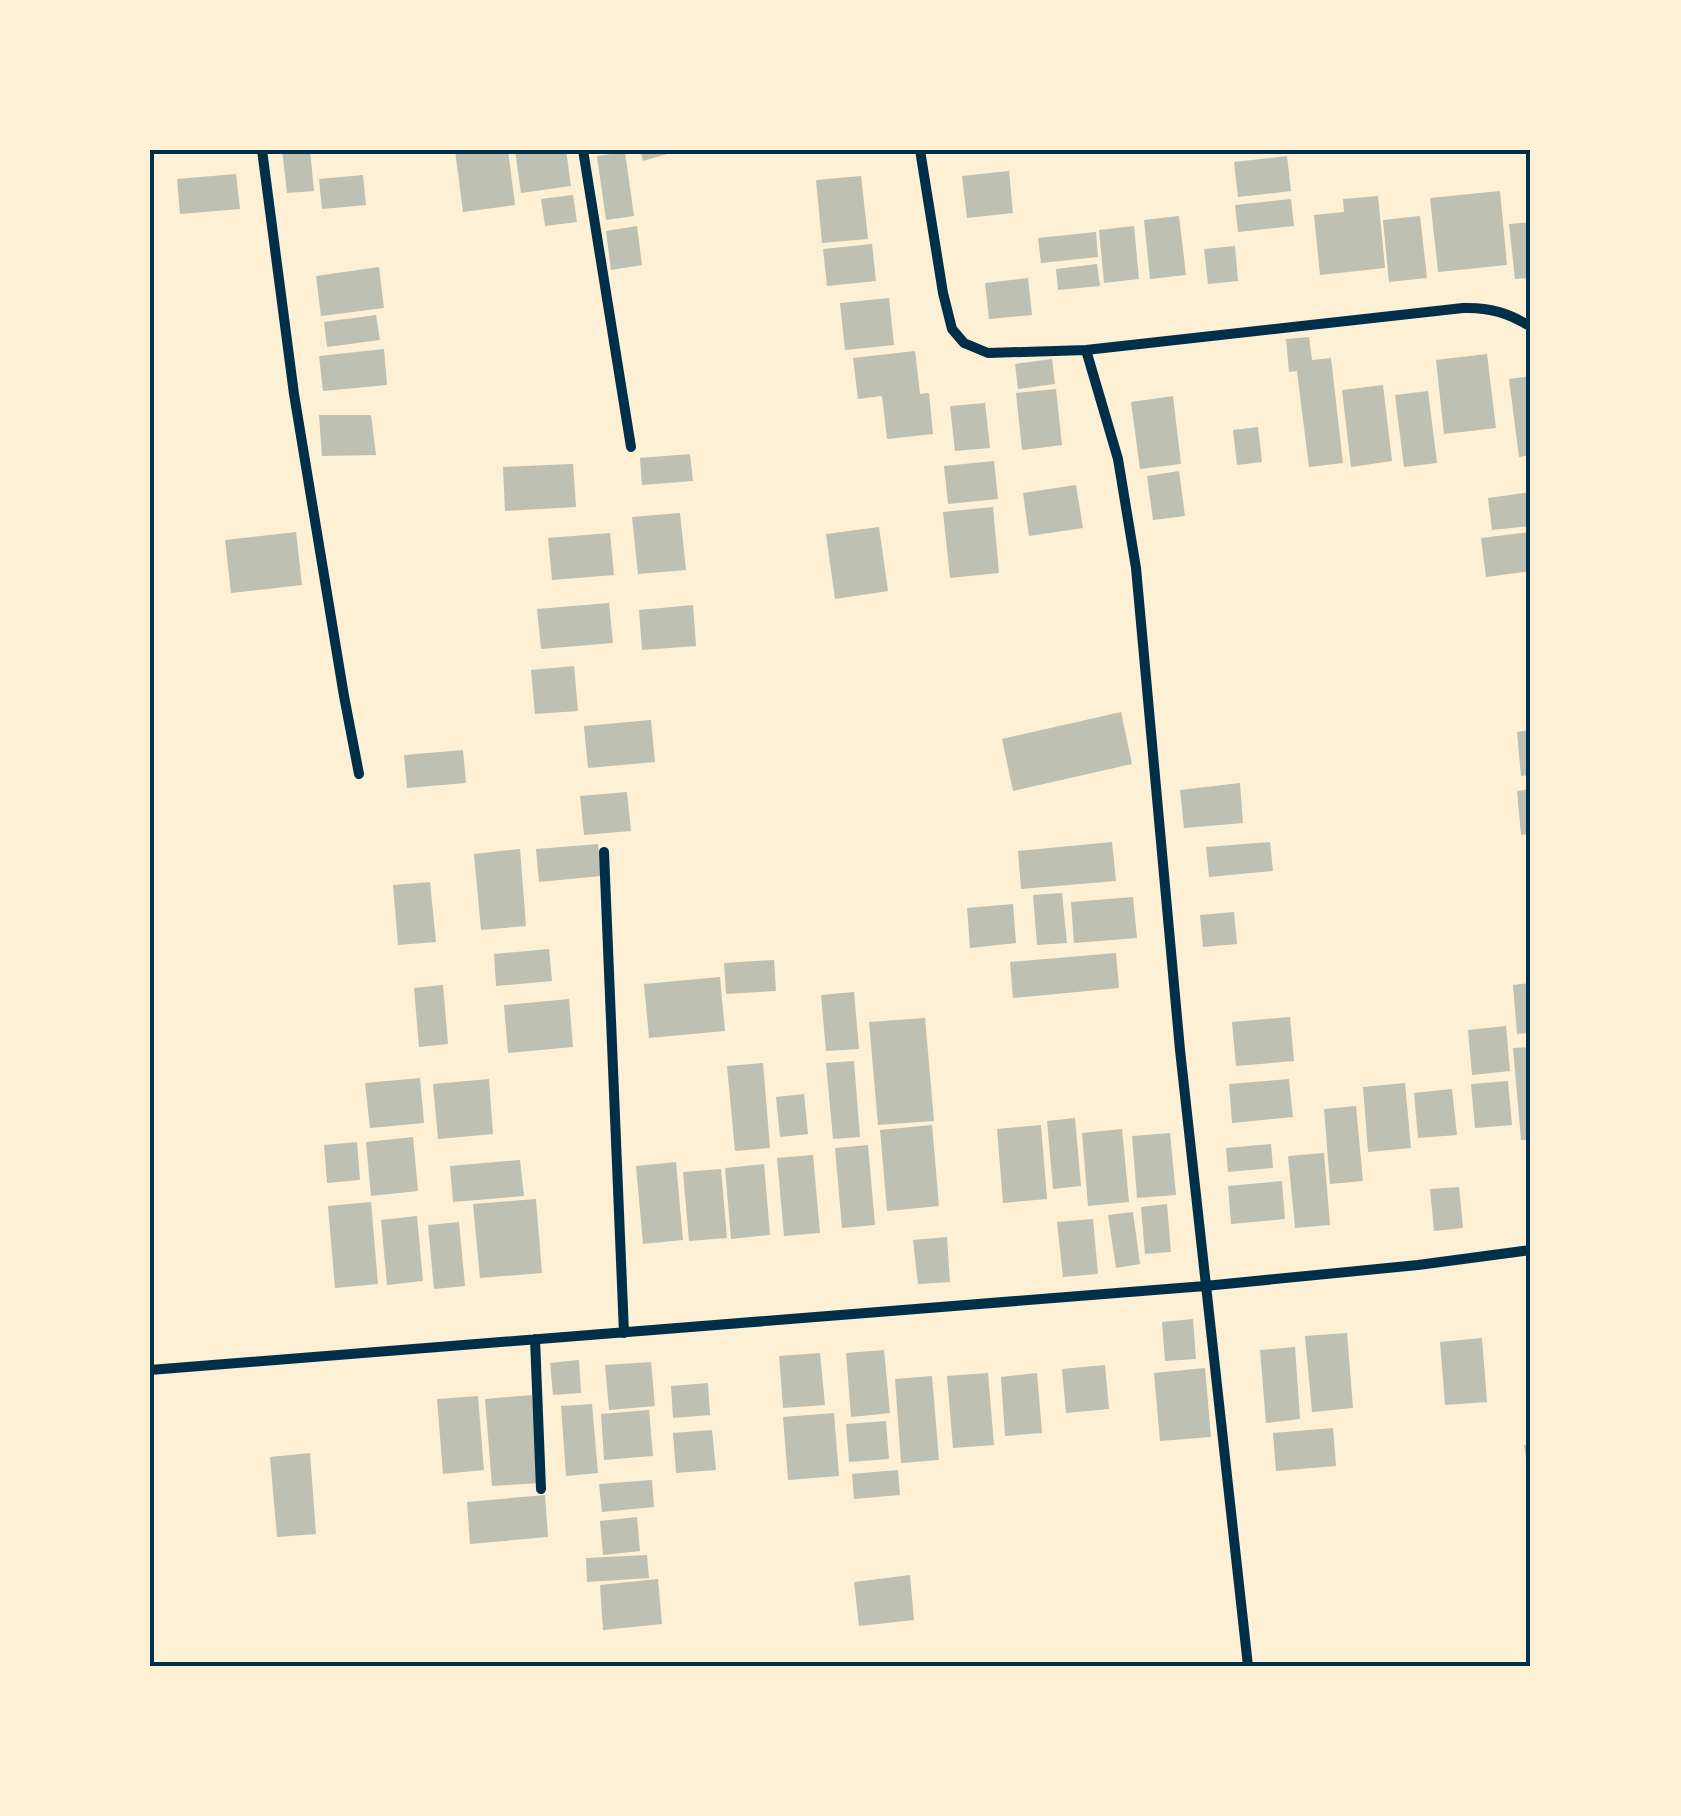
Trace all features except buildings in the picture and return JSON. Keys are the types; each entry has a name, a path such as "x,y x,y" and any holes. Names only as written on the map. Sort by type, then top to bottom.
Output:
{"street":[{"path":"262,150 294,394 359,774"},
{"path":"583,150 632,448"},
{"path":"920,150 952,329 964,343 988,353 1086,350 1463,308 1486,307 1514,316 1531,327"},
{"path":"1086,350 1118,459 1136,568 1180,1050 1248,1666"},
{"path":"604,852 624,1332"},
{"path":"150,1370 1205,1286 1531,1250"},
{"path":"535,1340 541,1489"}]}
